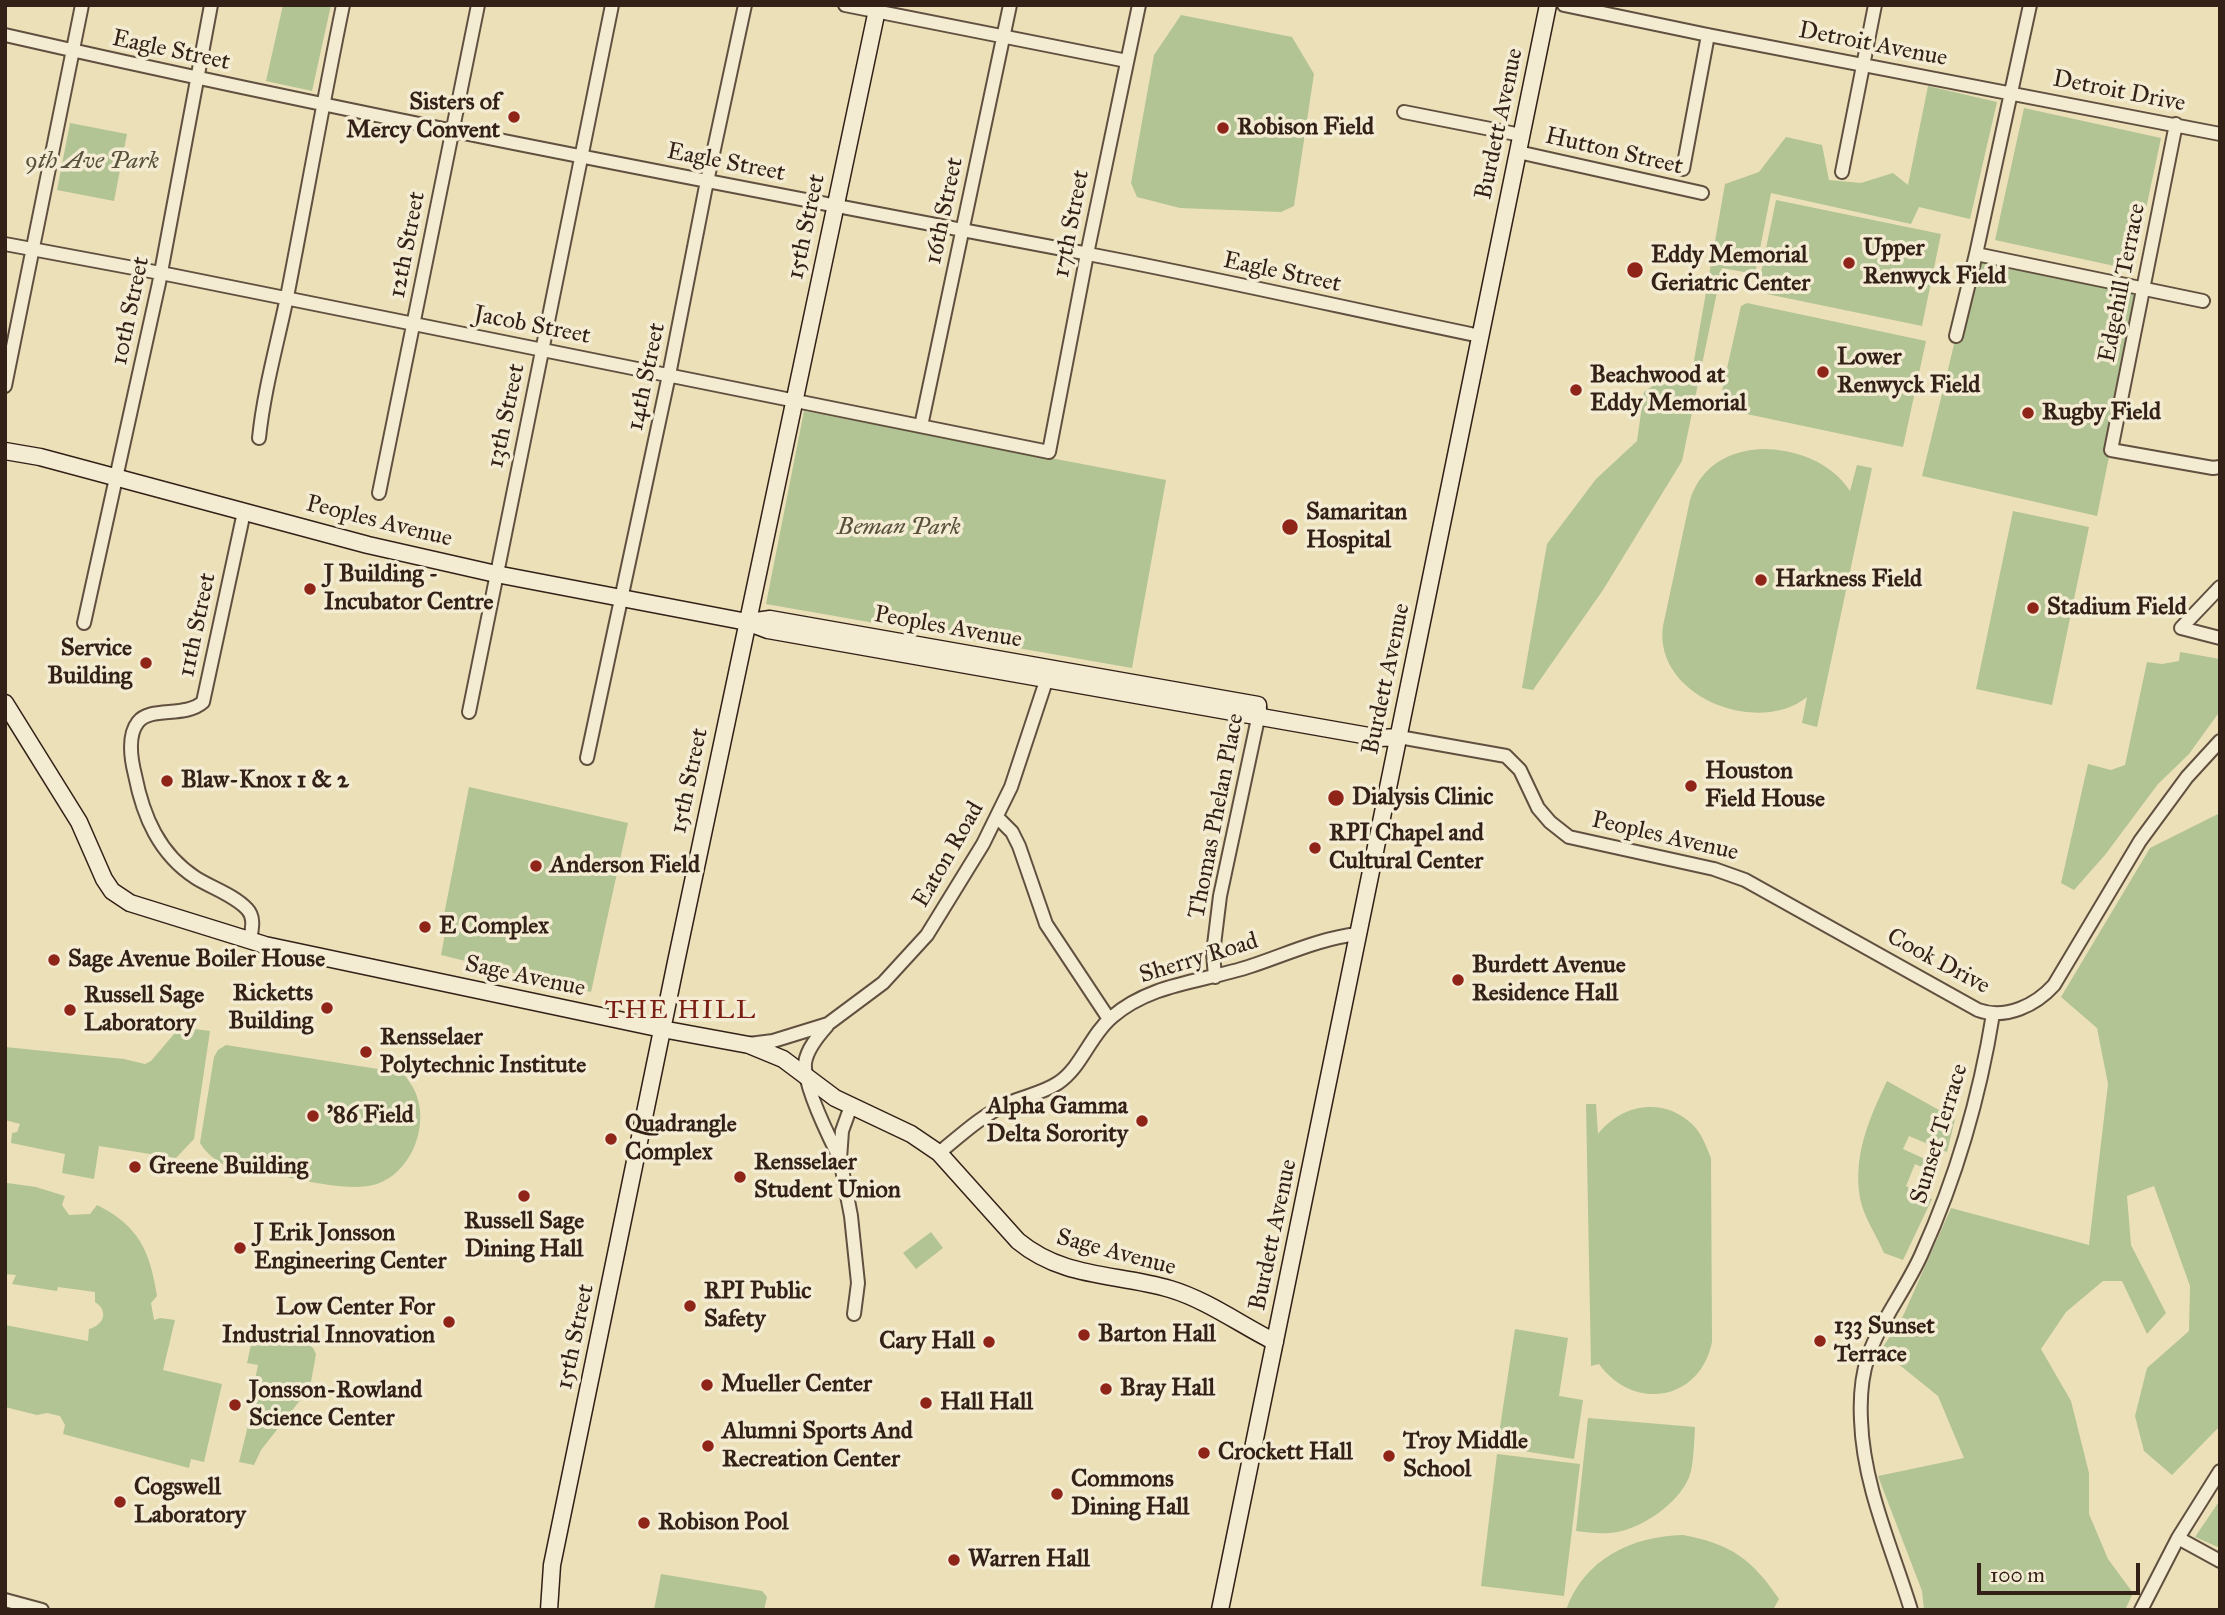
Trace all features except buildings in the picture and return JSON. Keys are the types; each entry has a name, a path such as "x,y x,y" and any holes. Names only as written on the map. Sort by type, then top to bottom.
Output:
{"street":[{"path":"5,386 82,5"},
{"name":"10th Street","path":"84,623 160,273 211,5"},
{"path":"259,438 263,399 286,299 322,104 344,5"},
{"name":"12th Street","path":"379,493 478,5"},
{"name":"13th Street","path":"470,712 612,5"},
{"name":"14th Street","path":"587,758 745,5"},
{"path":"845,5 878,8 1127,61"},
{"name":"16th Street","path":"921,426 1010,5"},
{"name":"17th Street","path":"1049,452 1139,5"},
{"name":"Burdett Avenue","path":"1220,1610 1548,5"},
{"name":"Detroit Avenue","path":"1564,5 2010,92"},
{"path":"1842,172 1875,5"},
{"path":"1956,336 2030,5"},
{"name":"15th Street","path":"549,1610 552,1565 662,1029 878,8"},
{"name":"Eagle Street","path":"5,35 195,78 453,131 962,232 1087,254 1480,336"},
{"path":"1683,169 1707,35"},
{"name":"Detroit Drive","path":"2010,92 2220,134"},
{"name":"Hutton Street","path":"1404,112 1521,135"},
{"name":"Edgehill Terrace","path":"2176,124 2111,450 2220,467"},
{"name":"Hutton Street","path":"1518,152 1702,193"},
{"name":"Jacob Street","path":"5,244 1049,452"},
{"path":"1976,254 2203,300"},
{"name":"Peoples Avenue","path":"5,451 40,457 368,545 496,574 747,622 768,631 1259,710 1380,738 1399,737 1497,752 1506,756 1520,769 1538,808 1569,837 1731,874 1863,946"},
{"name":"11th Street","path":"244,512 203,702 181,712 151,714 142,718 132,734 132,763 141,806 154,833 171,855 195,877 248,910 253,921 250,940"},
{"path":"2220,587 2181,628 2220,638"},
{"name":"Eaton Road","path":"806,1077 805,1060 816,1038 828,1024 883,984 927,935 997,817 1012,786 1048,675"},
{"name":"Sage Avenue","path":"5,703 79,822 104,879 112,891 130,904 265,945 749,1045 783,1059 835,1098 911,1134 939,1153 1018,1241 1033,1253 1062,1267 1170,1289 1201,1302 1275,1342"},
{"name":"Thomas Phelan Place","path":"1215,977 1213,953 1220,896 1259,710"},
{"path":"1993,1014 2026,1007 2046,994 2054,985 2140,841 2187,778 2220,741"},
{"path":"997,817 1012,832 1019,846 1046,924 1109,1019"},
{"name":"Sherry Road","path":"939,1153 984,1116 1059,1083 1075,1067 1109,1019 1150,992 1215,977 1334,937 1358,934"},
{"name":"Cook Drive","path":"1863,946 1978,1010 1993,1014"},
{"name":"Sunset Terrace","path":"1911,1610 1868,1478 1861,1420 1863,1380 1868,1357 1922,1254 1949,1186 1989,1045 1993,1014"},
{"name":"Eaton Road","path":"749,1045 773,1041 828,1024"},
{"path":"806,1077 840,1159 858,1283 854,1314"},
{"path":"840,1159 842,1131 851,1106"},
{"path":"2144,1609 2178,1538 2220,1471"},
{"path":"2178,1538 2220,1561"},
{"path":"5,1600 42,1610"}],"green space":[{"path":"283,5 331,5 312,91 266,81"},
{"name":"Robison Field","path":"1181,15 1292,37 1314,74 1294,206 1281,212 1180,208 1137,197 1131,183 1154,55"},
{"path":"1928,86 1997,102 1970,219 1919,207 1911,224 1771,193 1755,274 1722,268 1682,461 1603,590 1533,690 1522,688 1547,544 1596,479 1637,441 1644,392 1671,373 1692,372 1725,184 1759,172 1786,137 1822,145 1829,180 1861,183 1893,173 1908,185"},
{"path":"2024,108 2161,138 2133,270 1995,240"},
{"name":"9th Ave Park","path":"70,123 127,134 114,201 57,190"},
{"name":"Upper Renwyck Field","path":"1776,200 1941,234 1922,326 1757,292"},
{"name":"Rugby Field","path":"1976,254 2143,289 2097,516 1922,476"},
{"name":"Lower Renwyck Field","path":"1747,303 1926,341 1903,447 1723,409 1719,404 1741,306"},
{"name":"Beman Park","path":"804,411 1166,480 1132,668 766,604"},
{"path":"1762,449 1787,451 1812,459 1833,472 1850,491 1857,465 1872,468 1817,727 1802,723 1807,697 1786,708 1762,713 1737,711 1713,703 1691,690 1674,672 1664,651 1663,626 1690,500 1695,488 1717,462 1738,453"},
{"name":"Stadium Field","path":"2013,511 2089,527 2052,705 1976,689"},
{"path":"2180,652 2220,659 2220,711 2189,754 2158,784 2105,855 2074,890 2061,883 2088,764 2111,770 2125,765 2147,662 2162,664 2179,661"},
{"name":"Anderson Field","path":"469,787 628,823 591,992 441,955 446,928 442,925"},
{"path":"2220,813 2220,1426 2172,1475 2144,1451 2135,1416 2147,1368 2189,1331 2190,1286 2154,1186 2127,1196 2131,1245 2166,1313 2147,1334 2122,1281 2103,1281 2066,1312 2041,1349 2071,1401 2089,1473 2089,1514 2108,1559 2133,1593 2125,1610 1924,1610 1922,1591 1878,1476 1964,1458 1938,1396 1881,1350 1903,1316 1951,1208 2089,1245 2108,1084 2097,1028 2061,997 2150,848"},
{"path":"180,1027 210,1031 194,1139 176,1158 99,1146 94,1179 62,1173 65,1154 11,1143 12,1133 17,1132 20,1124 5,1120 5,1047 124,1059 145,1064 151,1061"},
{"name":"'86 Field","path":"226,1045 403,1073 416,1093 420,1112 420,1125 413,1150 398,1171 388,1179 377,1184 353,1187 239,1170 221,1163 200,1143 214,1057 218,1050"},
{"path":"1887,1081 1955,1119 1947,1152 1909,1136 1903,1149 1927,1160 1924,1168 1915,1164 1906,1186 1932,1199 1903,1260 1884,1253 1864,1212 1858,1182 1864,1138"},
{"path":"1586,1104 1596,1104 1598,1134 1618,1116 1631,1110 1656,1107 1669,1110 1693,1125 1704,1140 1711,1158 1712,1342 1705,1362 1694,1377 1680,1388 1664,1393 1647,1394 1630,1389 1613,1379 1599,1364 1591,1366"},
{"path":"7,1183 36,1187 65,1196 62,1205 69,1215 90,1214 97,1205 133,1231 151,1266 157,1296 151,1303 154,1320 175,1320 163,1370 222,1384 204,1462 191,1459 189,1468 63,1434 65,1425 60,1416 47,1413 37,1415 5,1407 5,1325 88,1341 89,1329 103,1317 102,1309 95,1302 95,1292 58,1287 57,1291 12,1284 16,1275 5,1274"},
{"path":"931,1232 943,1248 916,1269 903,1253"},
{"path":"1515,1329 1568,1338 1559,1396 1583,1400 1574,1459 1497,1447"},
{"path":"265,1336 306,1342 316,1354 311,1382 305,1394 261,1450 254,1465 239,1462 259,1381 255,1380 258,1365 247,1363 252,1340"},
{"path":"1588,1418 1695,1427 1691,1471 1687,1482 1670,1504 1646,1521 1621,1531 1576,1531"},
{"path":"1497,1454 1580,1464 1564,1596 1481,1586"},
{"path":"2220,1500 2220,1548 2195,1537"},
{"path":"1683,1535 1714,1543 1739,1555 1759,1573 1779,1599 1773,1610 1566,1610 1585,1577 1597,1564 1612,1554 1646,1540"},
{"path":"661,1574 762,1591 767,1597 764,1610 654,1610"}],"place":[{"name":"Sisters of Mercy Convent","path":"514,117"},
{"name":"Robison Field","path":"1223,128"},
{"name":"Upper Renwyck Field","path":"1849,263"},
{"name":"Eddy Memorial Geriatric Center","path":"1635,270"},
{"name":"Lower Renwyck Field","path":"1823,372"},
{"name":"Beachwood at Eddy Memorial","path":"1576,390"},
{"name":"Rugby Field","path":"2028,413"},
{"name":"Samaritan Hospital","path":"1290,527"},
{"name":"Harkness Field","path":"1761,580"},
{"name":"J Building - Incubator Centre","path":"310,589"},
{"name":"Stadium Field","path":"2033,608"},
{"name":"Service Building","path":"146,663"},
{"name":"Blaw-Knox 1 & 2","path":"167,781"},
{"name":"Houston Field House","path":"1691,786"},
{"name":"Dialysis Clinic","path":"1336,798"},
{"name":"RPI Chapel and Cultural Center","path":"1315,848"},
{"name":"Anderson Field","path":"536,866"},
{"name":"E Complex","path":"425,927"},
{"name":"Sage Avenue Boiler House","path":"54,960"},
{"name":"Burdett Avenue Residence Hall","path":"1458,980"},
{"name":"Ricketts Building","path":"327,1008"},
{"name":"Russell Sage Laboratory","path":"70,1010"},
{"name":"Rensselaer Polytechnic Institute","path":"366,1052"},
{"name":"'86 Field","path":"313,1116"},
{"name":"Alpha Gamma Delta Sorority","path":"1142,1121"},
{"name":"Quadrangle Complex","path":"611,1139"},
{"name":"Greene Building","path":"135,1167"},
{"name":"Rensselaer Student Union","path":"740,1177"},
{"name":"Russell Sage Dining Hall","path":"524,1196"},
{"name":"J Erik Jonsson Engineering Center","path":"240,1248"},
{"name":"RPI Public Safety","path":"690,1306"},
{"name":"Low Center For Industrial Innovation","path":"449,1322"},
{"name":"Barton Hall","path":"1084,1335"},
{"name":"133 Sunset Terrace","path":"1820,1341"},
{"name":"Cary Hall","path":"989,1342"},
{"name":"Mueller Center","path":"707,1385"},
{"name":"Bray Hall","path":"1106,1389"},
{"name":"Hall Hall","path":"926,1403"},
{"name":"Jonsson-Rowland Science Center","path":"235,1405"},
{"name":"Alumni Sports And Recreation Center","path":"708,1446"},
{"name":"Crockett Hall","path":"1204,1453"},
{"name":"Troy Middle School","path":"1389,1456"},
{"name":"Commons Dining Hall","path":"1057,1494"},
{"name":"Cogswell Laboratory","path":"120,1502"},
{"name":"Robison Pool","path":"644,1523"},
{"name":"Warren Hall","path":"954,1560"}],"district":[{"name":"THE HILL","path":"681,1012"}]}
